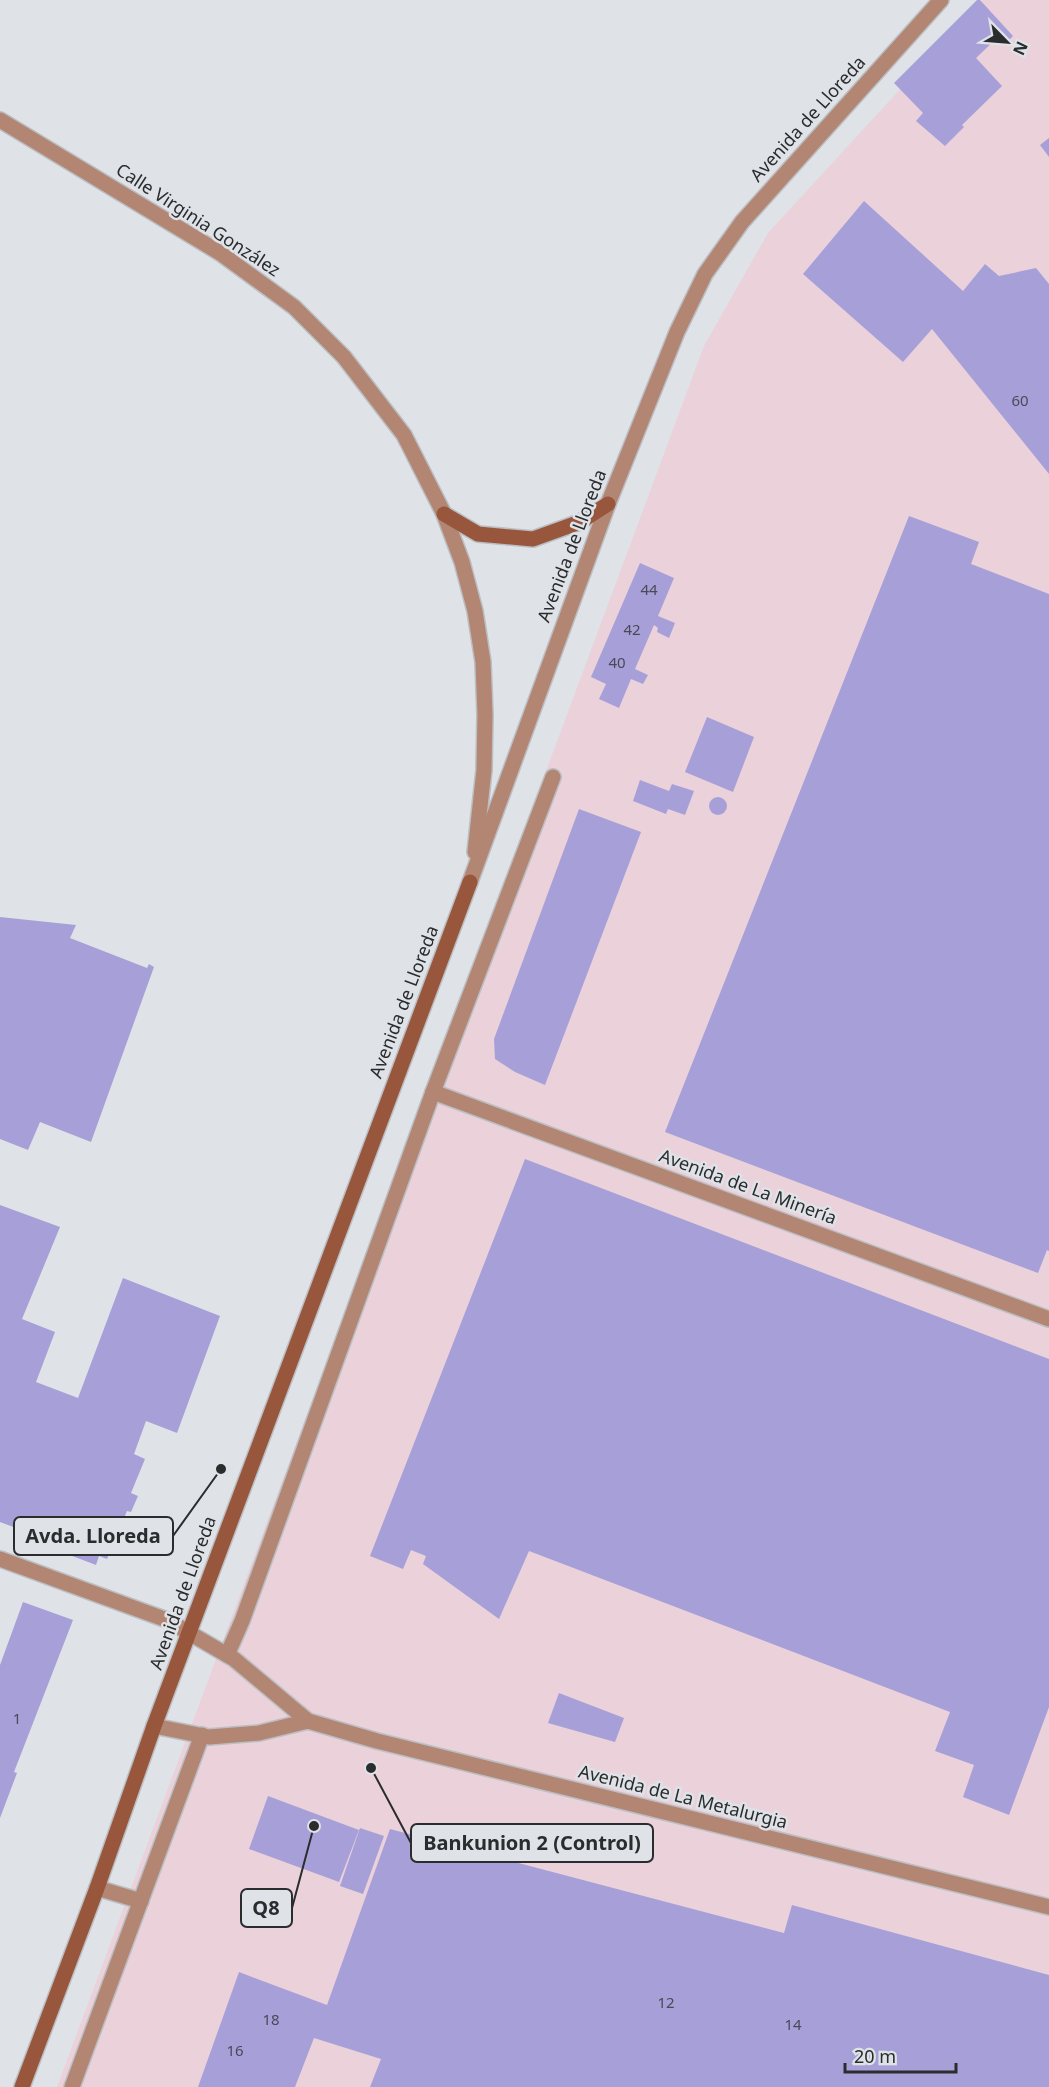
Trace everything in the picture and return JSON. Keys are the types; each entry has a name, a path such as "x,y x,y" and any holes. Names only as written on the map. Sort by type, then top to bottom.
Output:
{"street":[{"name":"Avenida de Lloreda","path":"22,2087 97,1888 153,1726 470,882 608,504 677,332 705,274 742,222 941,0"},
{"name":"Calle Virginia González","path":"0,120 219,253 294,306 344,357 404,435 444,514 462,562 475,611 483,662 484,770 470,882"},
{"path":"444,514 478,534 533,539 580,522 608,504"},
{"path":"227,1655 242,1621 433,1092 553,777"},
{"name":"Avenida de La Minería","path":"433,1092 1049,1319"},
{"path":"0,1559 167,1620 227,1655 262,1681 308,1721"},
{"path":"153,1726 209,1737 259,1733 308,1721"},
{"name":"Avenida de La Metalurgia","path":"308,1721 377,1742 1049,1907"},
{"path":"72,2087 202,1736"},
{"path":"97,1888 141,1901"}],"shaded area":[{"path":"982,0 1049,0 1049,2087 57,2087 704,346 768,233"}],"building":[{"path":"977,0 980,0 1013,36 1006,43 1000,35 976,58 1002,86 962,125 964,127 945,146 916,121 923,113 894,83"},
{"path":"1049,138 1049,157 1040,145"},
{"path":"864,201 963,291 985,264 999,276 1036,268 1049,284 1049,474 932,329 903,362 803,274"},
{"path":"909,516 979,542 971,564 1049,594 1049,1251 1047,1250 1038,1273 665,1132"},
{"path":"640,563 674,578 658,616 675,623 669,638 657,632 658,628 654,625 635,669 648,675 643,684 631,679 619,708 599,699 606,684 591,677"},
{"path":"707,717 754,737 733,792 685,772"},
{"path":"640,780 669,791 672,784 694,791 685,815 668,809 666,814 633,801"},
{"path":"718,797 724,800 727,806 724,812 718,815 712,812 709,806 712,800"},
{"path":"579,809 641,832 545,1085 515,1072 495,1059 494,1039"},
{"path":"0,917 76,925 70,938 147,968 149,964 154,967 91,1142 40,1122 28,1150 0,1139"},
{"path":"525,1159 1049,1359 1049,1707 1009,1815 963,1797 974,1765 935,1751 950,1712 529,1551 499,1619 423,1564 426,1556 411,1550 403,1569 370,1556"},
{"path":"0,1205 60,1227 22,1319 55,1332 36,1382 78,1398 123,1278 220,1316 177,1433 146,1421 134,1454 145,1459 131,1493 138,1496 131,1512 127,1511 107,1559 99,1556 96,1565 30,1540 32,1534 0,1522"},
{"path":"23,1602 73,1620 14,1772 17,1773 0,1818 0,1665"},
{"path":"559,1693 624,1718 615,1742 548,1723"},
{"path":"268,1796 359,1830 339,1882 249,1849"},
{"path":"360,1828 384,1836 363,1894 340,1886"},
{"path":"390,1829 784,1933 792,1905 1049,1975 1049,2087 370,2087 381,2059 314,2038 295,2087 198,2087 239,1972 327,2005"}],"place":[{"name":"Avda. Lloreda","path":"221,1469"},
{"name":"Bankunion 2 (Control)","path":"371,1768"},
{"name":"Q8","path":"314,1826"}]}
